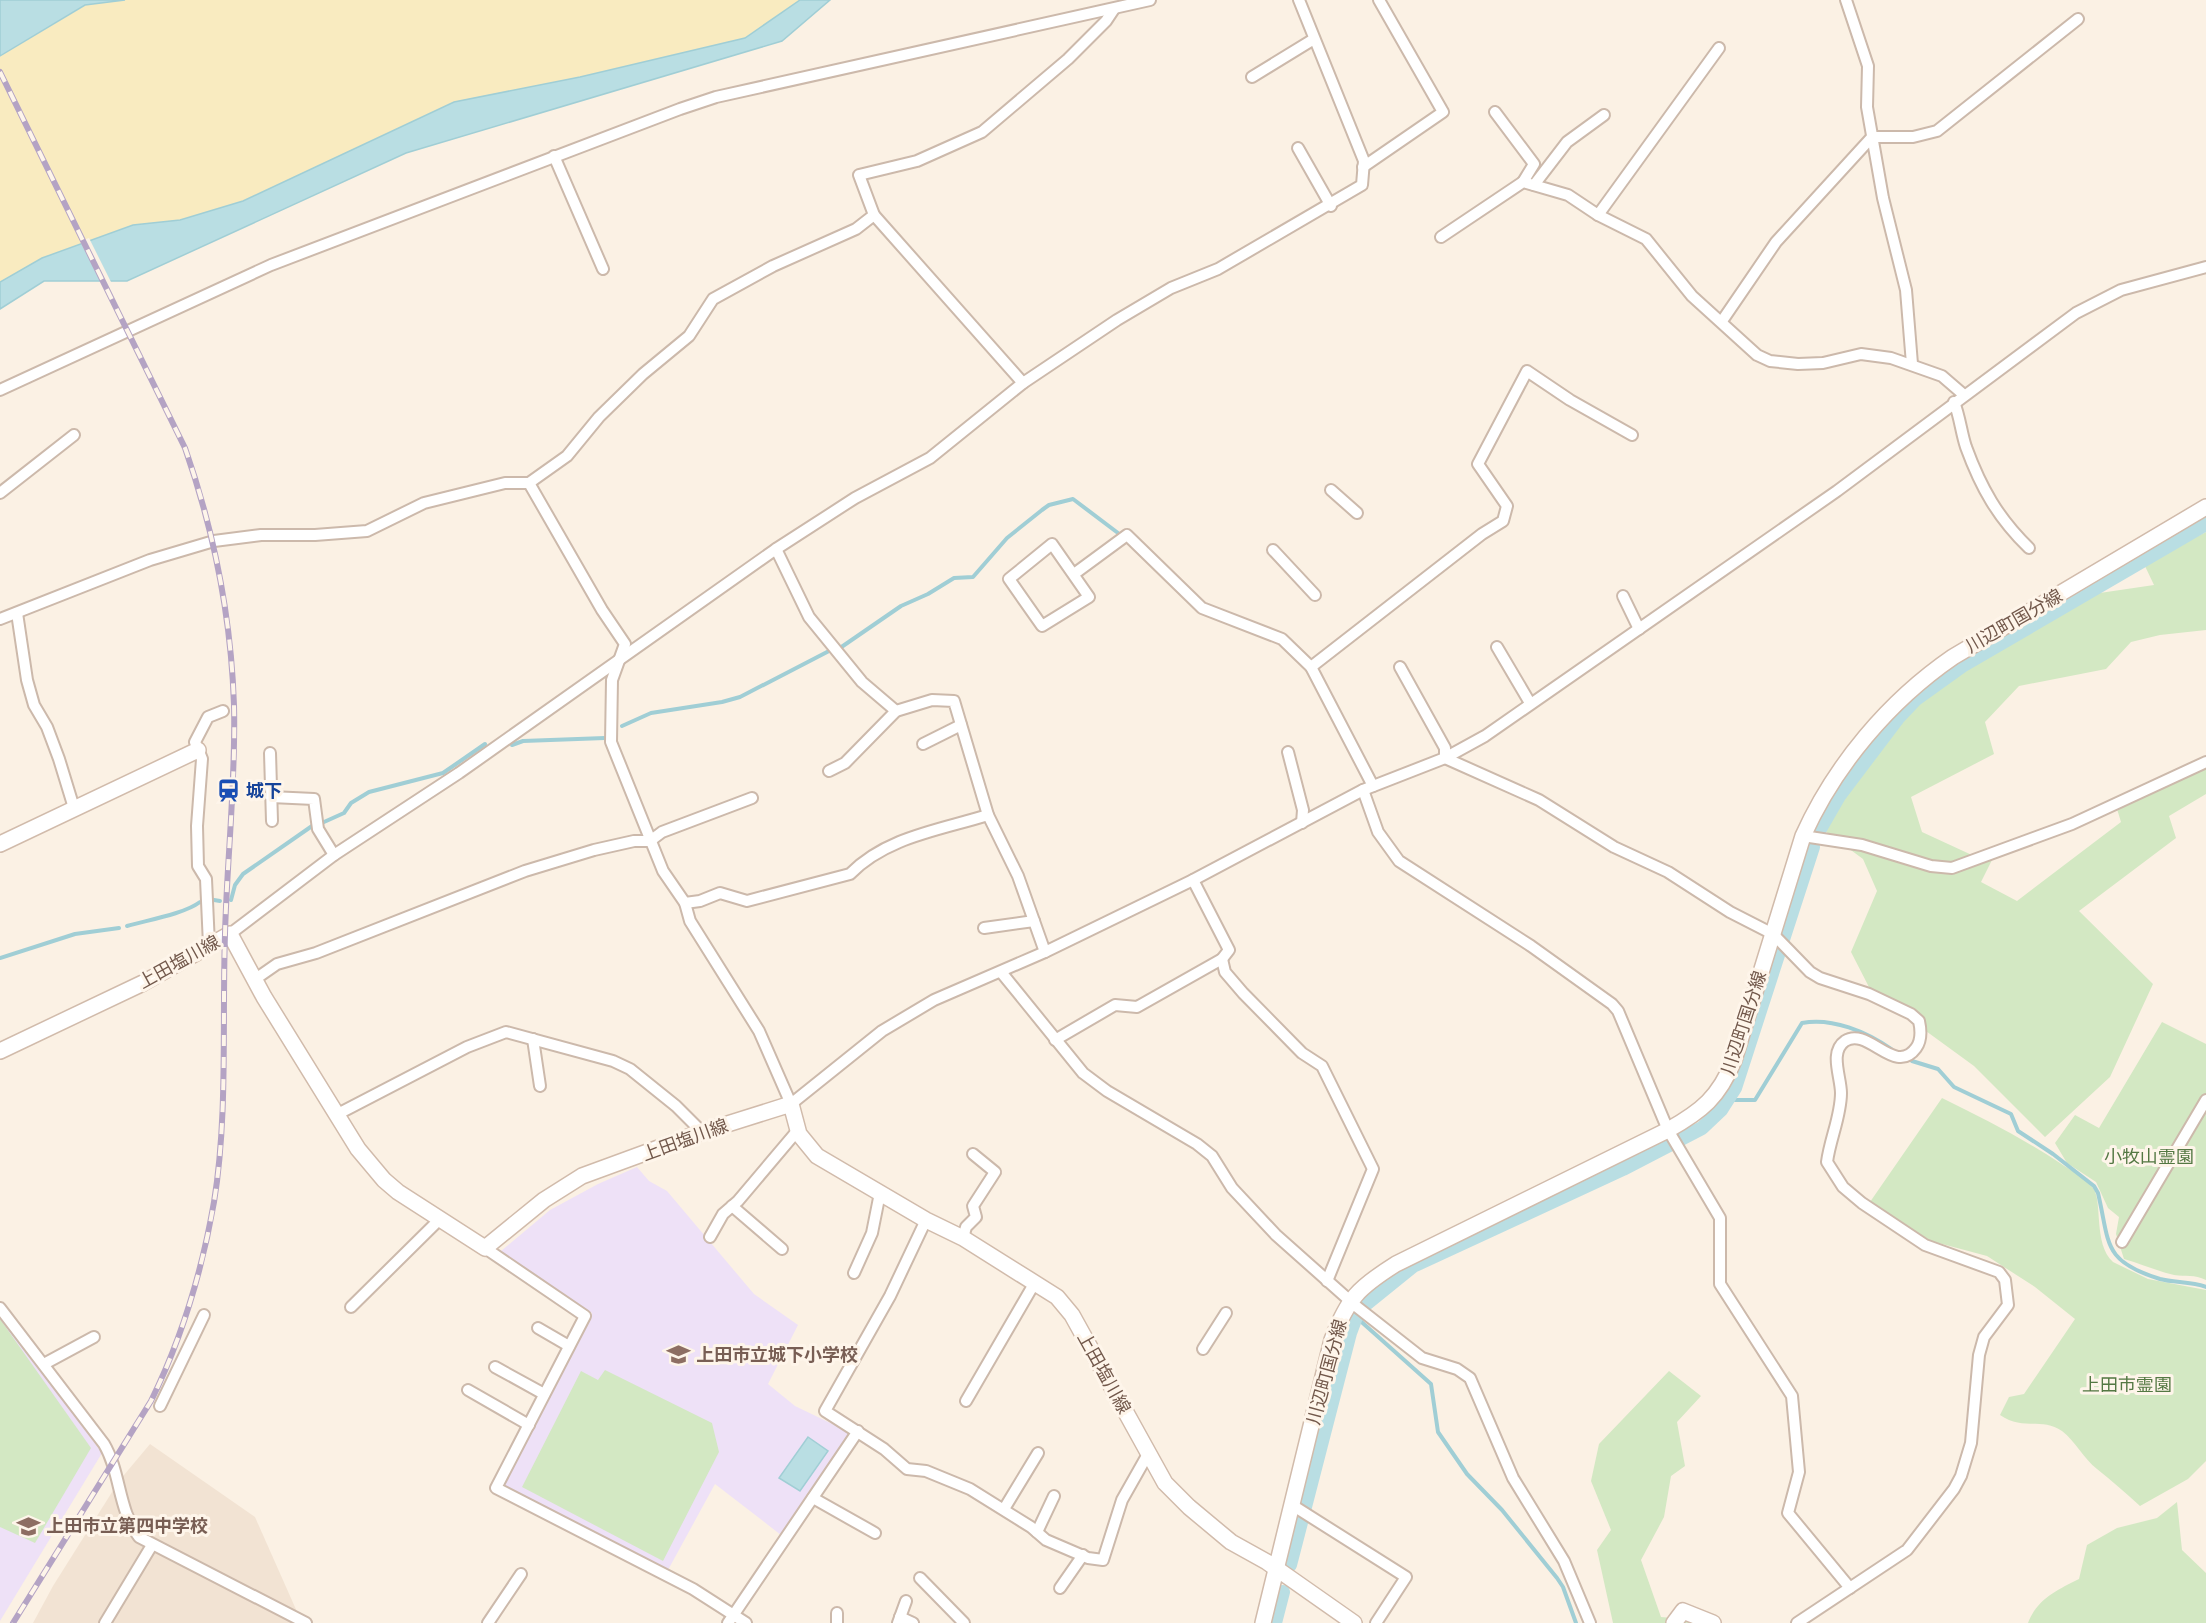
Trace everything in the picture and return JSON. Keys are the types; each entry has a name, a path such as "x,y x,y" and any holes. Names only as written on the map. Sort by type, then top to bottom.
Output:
{"main road":[{"name":"川辺町国分線","path":"1263,1623 1332,1340 1357,1307 1370,1280 1396,1264 1668,1131 1694,1115 1715,1096 1724,1083 1776,938 1803,836 1829,785 1890,709 1923,679 1953,657 2206,507"},
{"path":"0,844 198,750"},
{"name":"上田塩川線","path":"0,1051 143,984 230,934 254,980 358,1149 384,1180 485,1248 544,1200 582,1176 702,1132 791,1104 798,1130 808,1148 817,1156 926,1220 963,1238 1057,1297 1072,1315 1165,1483 1189,1507 1232,1542 1354,1623"},
{"path":"1674,1623 1683,1611 1697,1614 1713,1623"}],"street":[{"path":"0,390 271,265 554,156 716,98 1150,0"},
{"path":"230,934 334,855 459,773 776,549 855,498 930,458 1023,382 1117,320 1171,288 1218,269 1331,206 1362,185 1364,160 1299,0"},
{"path":"1363,167 1443,112 1379,0"},
{"path":"1846,0 1868,66 1867,107 1883,198 1906,291 1912,364"},
{"path":"1023,382 874,215 860,175 917,160 982,132 1068,58 1106,21 1114,9"},
{"path":"1722,321 1776,242 1872,137 1913,137 1937,130 2078,19"},
{"path":"1252,77 1314,39"},
{"path":"1598,215 1719,48"},
{"path":"1441,237 1523,182 1534,164 1495,112"},
{"path":"1534,185 1568,142 1604,114"},
{"path":"1299,148 1331,206"},
{"path":"554,156 603,269"},
{"path":"1523,182 1568,195 1598,215 1646,239 1692,296 1757,355 1770,361 1798,364 1822,363 1861,354 1891,358 1942,376 1964,395"},
{"path":"0,619 150,560 214,541 261,535 315,535 367,531 424,503 505,483 529,483 567,456 599,417 643,374 690,336 713,299 773,266 856,229 874,215"},
{"path":"529,483 602,610 625,644 612,680 611,742 650,841 663,871 685,903 690,921 759,1031 791,1104 882,1031 934,1000 1046,952 1193,880 1368,788 1445,758 1485,736 1828,497 1954,402 2097,300 2158,279 2206,267"},
{"path":"1311,667 1482,534 1503,521 1507,506 1478,464 1527,372 1570,400 1632,435"},
{"path":"1954,402 1965,445 1991,503 2004,524 2029,548"},
{"path":"0,493 74,435"},
{"path":"1331,490 1357,513"},
{"path":"1074,574 1127,535 1202,608 1282,639 1311,667 1368,788 1378,832 1399,861 1531,946 1612,1004 1618,1011 1668,1131 1720,1218 1720,1284 1792,1396 1799,1472 1788,1513 1850,1588"},
{"path":"1052,544 1074,574 1089,597 1042,627 1009,579 1052,544"},
{"path":"776,549 809,616 862,682 896,711"},
{"path":"1273,549 1316,595"},
{"path":"1623,596 1639,629"},
{"path":"17,613 27,680 34,705 47,727 74,808"},
{"path":"1497,647 1530,704"},
{"path":"1400,668 1445,748 1445,758"},
{"path":"829,771 845,763 896,711 932,700 954,700 988,815 1018,876 1046,952"},
{"path":"209,945 207,879 198,866 197,826 201,759 195,742 208,717 223,711"},
{"path":"923,744 961,725"},
{"path":"1288,752 1303,810 1302,823"},
{"path":"270,753 272,821"},
{"path":"1445,758 1561,812 1614,847 1668,872 1730,912 1776,938 1820,978 1869,994 1911,1014 1919,1021 1921,1030 1916,1049 1905,1057 1897,1057 1856,1038 1847,1040 1839,1047 1837,1058 1841,1093 1827,1161 1838,1178 1862,1203 1925,1245 1999,1272 2005,1280 2008,1299 2006,1310 1984,1337 1979,1355 1971,1443 1961,1476 1929,1525 1907,1550 1797,1623"},
{"path":"1803,836 1862,844 1931,866 1952,868 2072,824 2206,762"},
{"path":"271,797 314,799 318,829 334,855"},
{"path":"254,980 277,964 327,949 525,871 594,850 634,841 650,841 662,832 752,798"},
{"path":"685,903 720,893 747,901 850,874 862,861 885,846 988,815"},
{"path":"1055,1040 1115,1005 1137,1007 1222,959 1229,950 1193,880"},
{"path":"984,928 1034,921"},
{"path":"1222,959 1225,972 1243,993 1302,1053 1322,1066 1373,1169 1327,1281"},
{"path":"1001,972 1083,1072 1107,1091 1155,1117 1212,1156 1232,1188 1276,1235 1357,1307 1422,1359 1457,1369 1470,1378 1513,1478 1564,1561 1590,1623"},
{"path":"336,1115 477,1044 506,1032 613,1061 630,1069 676,1106 702,1132"},
{"path":"533,1039 540,1086"},
{"path":"2122,1242 2206,1100"},
{"path":"710,1237 723,1214 798,1130"},
{"path":"963,1238 966,1227 976,1217 973,1206 995,1172 973,1154"},
{"path":"854,1273 872,1233 880,1193"},
{"path":"732,1206 782,1249"},
{"path":"351,1306 440,1219"},
{"path":"926,1220 890,1296 825,1411 858,1431 908,1469 948,1479 970,1489 1004,1509 1046,1540 1083,1555 1103,1560 1122,1500 1148,1454"},
{"path":"485,1248 585,1316 496,1488 693,1589 730,1619 746,1623"},
{"path":"966,1401 1035,1284"},
{"path":"0,1308 44,1364 114,1462 122,1500 132,1528 139,1537 306,1623"},
{"path":"1203,1349 1226,1313"},
{"path":"160,1406 204,1316"},
{"path":"538,1328 569,1346"},
{"path":"44,1364 94,1337"},
{"path":"495,1367 544,1394"},
{"path":"468,1390 529,1425"},
{"path":"730,1619 858,1431"},
{"path":"1004,1509 1038,1453"},
{"path":"1037,1532 1054,1496"},
{"path":"813,1498 875,1533"},
{"path":"1292,1505 1406,1577 1376,1623"},
{"path":"105,1623 152,1545"},
{"path":"1060,1588 1083,1555"},
{"path":"488,1623 521,1574"},
{"path":"920,1578 964,1623"},
{"path":"906,1601 899,1620 913,1623"}],"shaded area":[{"name":"上田市立城下小学校","path":"637,1167 649,1181 667,1191 754,1294 798,1325 768,1384 795,1406 851,1433 781,1535 715,1484 668,1570 502,1485 590,1321 592,1313 501,1251 550,1210 598,1184"},
{"name":"上田市立第四中学校","path":"0,1315 102,1453 0,1621"},
{"path":"150,1444 255,1517 302,1623 33,1623 53,1586 119,1481"}],"green space":[{"path":"2206,532 2206,630 2160,635 2131,642 2106,669 2019,686 1985,722 1994,754 1911,797 1922,832 1974,856 1992,860 1981,882 2017,901 2121,822 2117,809 2206,765 2206,794 2169,816 2176,838 2079,911 2153,984 2110,1077 2045,1137 1974,1066 1871,991 1851,952 1877,891 1863,859 1825,831 1843,798 1900,719 1939,684 2093,594 2154,585 2144,564"},
{"name":"小牧山霊園","path":"2162,1022 2206,1044 2206,1280 2194,1276 2161,1272 2124,1259 2116,1234 2119,1217 2108,1208 2096,1182 2067,1163 2055,1143 2075,1115 2099,1128"},
{"name":"上田市霊園","path":"1942,1098 2031,1145 2090,1184 2098,1203 2103,1245 2113,1262 2148,1279 2206,1290 2206,1461 2188,1479 2140,1506 2092,1465 2062,1431 2047,1425 2008,1420 2000,1415 2009,1397 2024,1394 2075,1319 2035,1287 1987,1256 1931,1241 1870,1202"},
{"name":"上田市立第四中学校","path":"0,1319 91,1448 35,1543 0,1527"},
{"path":"605,1370 712,1423 719,1452 663,1561 522,1487 581,1371 598,1380"},
{"path":"1669,1371 1701,1396 1677,1422 1685,1466 1671,1476 1664,1517 1641,1560 1661,1617 1694,1620 1701,1623 1613,1623 1597,1550 1611,1530 1591,1481 1599,1444"},
{"path":"2177,1502 2182,1550 2206,1573 2206,1623 2028,1623 2042,1601 2079,1579 2087,1545 2117,1528 2157,1518"}],"sand":[{"path":"125,0 800,0 745,38 580,77 349,153 243,201 180,220 133,225 0,282 0,56 86,5"}],"water":[{"path":"0,0 125,0 85,5 0,56"},
{"path":"800,0 830,0 782,41 406,153 127,281 44,281 0,309 0,282 42,258 133,225 180,220 243,201 454,102 580,77 745,38"},
{"path":"808,1437 828,1451 800,1491 779,1478"}],"pier":[{"path":"89,238 112,284 102,284 80,241"}],"waterway":[{"path":"840,648 901,606 928,594 954,578 973,577 1007,538 1049,505 1073,499 1118,533"},
{"path":"1820,829 1839,796 1898,718 1916,699 1962,666 2206,524"},
{"path":"622,726 651,713 740,697 829,651"},
{"path":"512,745 523,741 605,738"},
{"path":"324,822 344,813 351,803 369,792 443,773 485,744"},
{"path":"231,900 235,885 243,874 312,826"},
{"path":"1290,1565 1356,1317 1366,1304 1413,1266 1623,1169 1702,1128 1721,1110 1735,1088 1813,847"},
{"path":"214,900 220,901"},
{"path":"127,926 175,913 200,902"},
{"path":"0,958 75,934 119,928"},
{"path":"1728,1100 1755,1100 1802,1023 1825,1022 1849,1027 1891,1049"},
{"path":"1912,1061 1938,1069 1954,1087 2011,1114 2018,1131 2053,1154 2094,1186 2098,1193 2112,1248 2128,1265 2160,1279 2206,1287"},
{"path":"1356,1317 1431,1384 1438,1432 1467,1474 1502,1510 1557,1578 1563,1587 1576,1623"},
{"path":"1275,1623 1283,1592"}],"railway":[{"path":"0,72 185,448 204,511 219,574 229,639 234,705 233,791 225,934 221,1136 214,1202 203,1253 190,1304 151,1401 13,1623"}],"place":[{"name":"城下","path":"228,791"},
{"name":"上田市立城下小学校","path":"678,1355"},
{"name":"上田市立第四中学校","path":"28,1526"}]}
